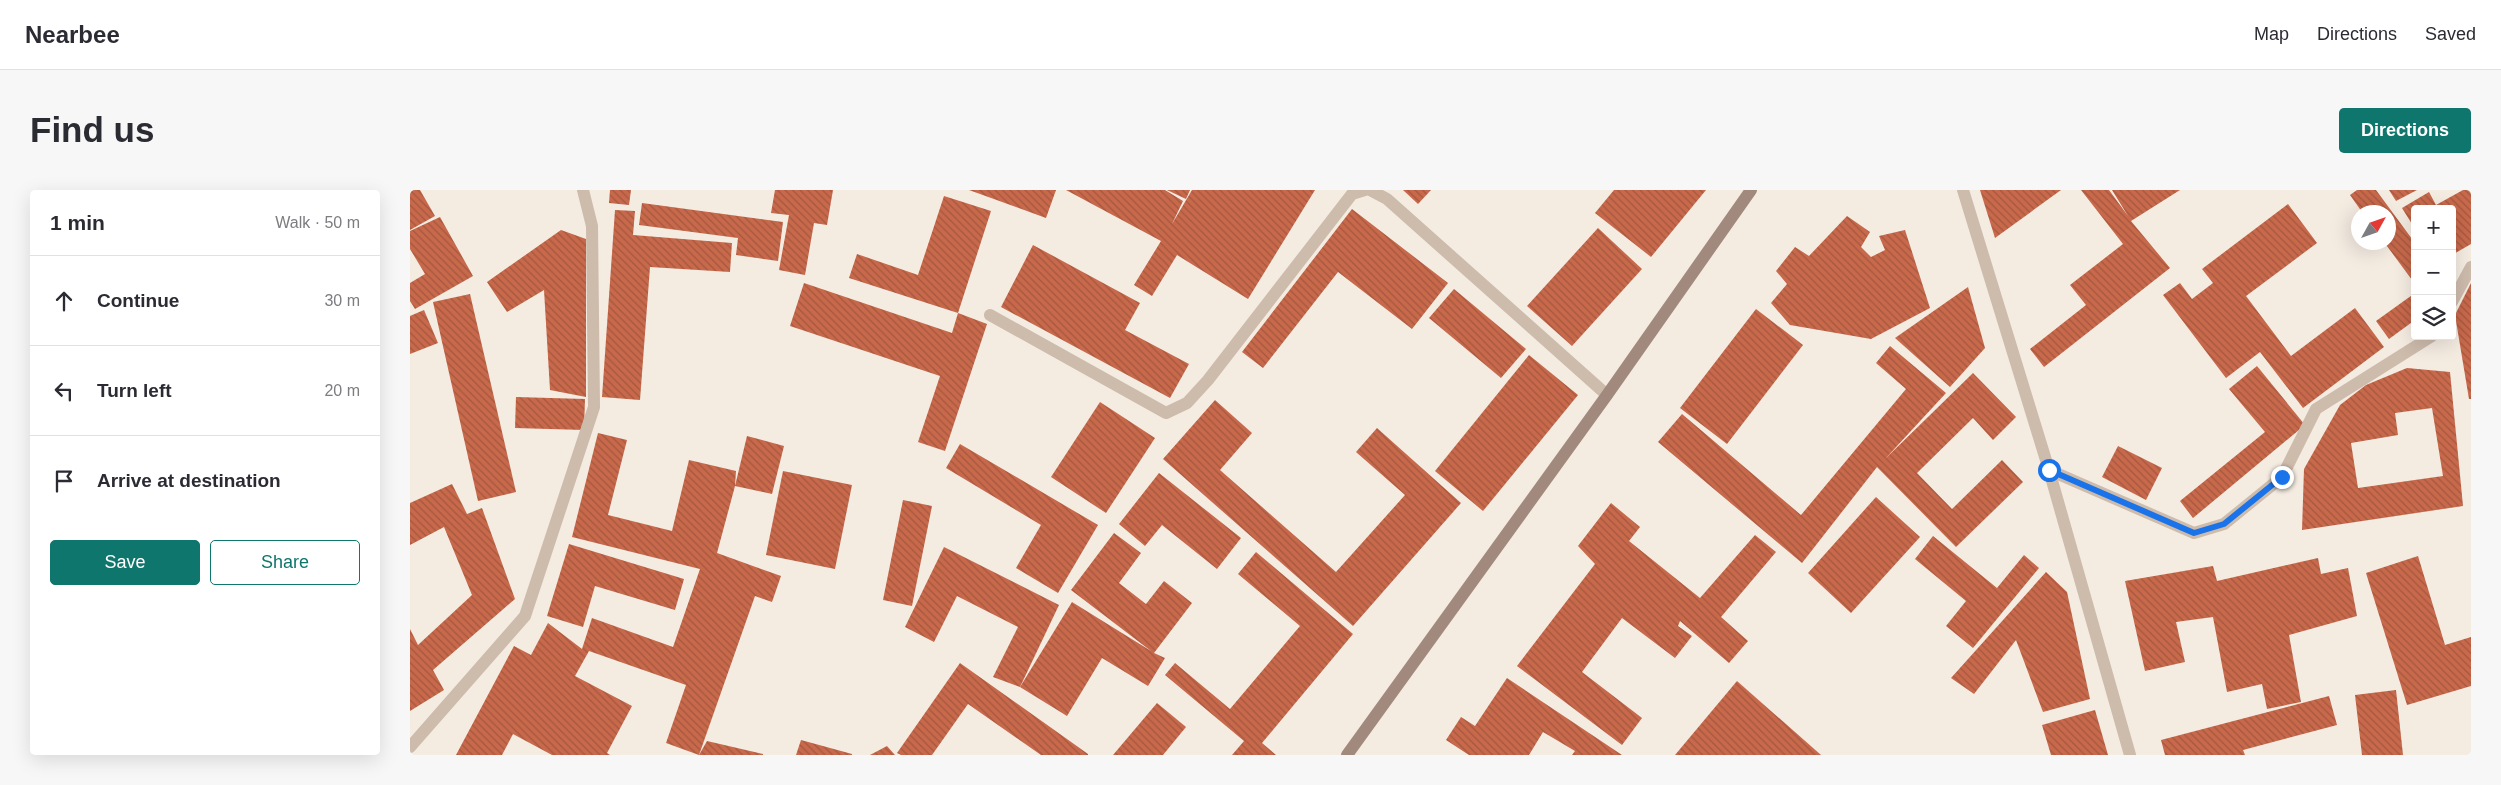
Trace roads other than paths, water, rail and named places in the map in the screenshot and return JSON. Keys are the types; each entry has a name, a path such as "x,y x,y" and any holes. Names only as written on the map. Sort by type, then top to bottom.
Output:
{"main road":[{"path":"1347,755 1607,395 1751,190"}],"street":[{"path":"410,747 525,616 594,407 592,226 583,190"},
{"path":"990,315 1166,413 1187,403 1208,380 1352,194 1365,190"},
{"path":"1370,190 1387,198 1607,395"},
{"path":"1963,190 2049,470 2130,755"},
{"path":"2456,295 2471,268"},
{"path":"2049,470 2194,533 2224,524 2282,477 2316,409 2426,340"}]}
